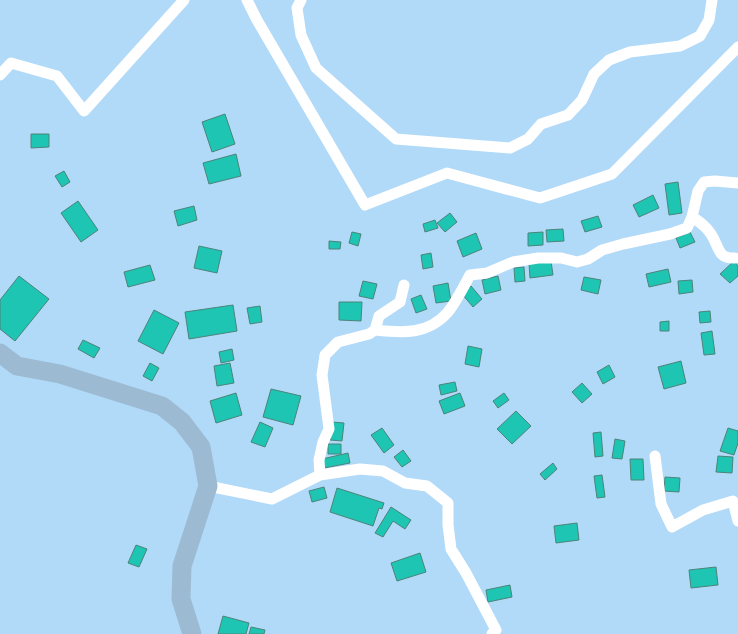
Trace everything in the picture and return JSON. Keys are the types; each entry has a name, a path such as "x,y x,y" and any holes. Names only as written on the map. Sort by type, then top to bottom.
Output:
{"main road":[{"path":"0,353 17,366 60,374 162,406 182,422 201,447 208,486 182,566 181,599 192,634"}],"street":[{"path":"0,75 12,63 57,76 84,111 184,0"},
{"path":"246,0 365,205 447,173 540,198 612,174 738,48"},
{"path":"301,0 297,8 301,35 316,68 396,140 510,148 528,139 541,124 568,115 582,100 594,74 609,60 630,52 680,46 700,36 709,20 712,0"},
{"path":"320,475 319,460 328,429 322,375 325,355 338,342 369,334 375,330 413,332 435,324 449,311 470,275 487,273 513,262 538,258 561,258 577,262 588,259 602,250 670,234 686,228 692,218 698,191 704,182 738,183"},
{"path":"692,218 704,224 713,236 718,251 728,259 735,258"},
{"path":"375,330 379,316 400,302 404,285"},
{"path":"655,456 661,504 672,527 703,510 733,501 738,521"},
{"path":"208,486 272,499 320,475 360,469 383,471 405,483 427,486 448,503 451,549 496,630 492,634"}],"building":[{"path":"225,114 235,144 212,152 202,122"},
{"path":"31,134 49,134 49,147 31,148"},
{"path":"236,154 241,176 209,184 203,163"},
{"path":"64,171 70,182 62,187 55,176"},
{"path":"678,182 682,213 669,215 665,184"},
{"path":"653,195 659,208 639,217 633,205"},
{"path":"78,201 98,230 81,242 61,213"},
{"path":"194,206 197,220 178,226 174,211"},
{"path":"450,213 457,222 445,232 437,223"},
{"path":"598,216 602,227 585,232 581,221"},
{"path":"435,220 438,228 425,232 423,224"},
{"path":"563,229 564,241 547,242 546,230"},
{"path":"352,232 361,234 358,246 349,243"},
{"path":"543,232 543,245 528,246 528,233"},
{"path":"690,232 695,242 680,248 676,238"},
{"path":"476,233 482,249 463,257 457,241"},
{"path":"329,241 341,242 340,249 329,249"},
{"path":"199,246 222,251 217,273 194,268"},
{"path":"431,253 433,267 423,269 421,255"},
{"path":"551,261 553,275 530,278 529,263"},
{"path":"734,261 738,266 738,276 730,283 720,274"},
{"path":"150,265 155,280 128,287 124,272"},
{"path":"524,267 525,281 515,282 514,268"},
{"path":"668,269 671,282 649,287 646,274"},
{"path":"19,276 49,299 15,341 0,329 0,300"},
{"path":"498,276 501,290 485,294 482,280"},
{"path":"584,277 601,280 598,294 581,290"},
{"path":"692,280 693,292 679,294 678,281"},
{"path":"363,281 377,284 373,299 359,296"},
{"path":"448,283 451,301 436,303 433,286"},
{"path":"471,286 482,299 473,307 462,294"},
{"path":"421,295 427,309 416,313 411,299"},
{"path":"339,302 362,302 361,321 339,320"},
{"path":"233,305 237,331 189,339 185,312"},
{"path":"260,306 262,322 250,324 247,308"},
{"path":"154,310 179,323 163,354 138,341"},
{"path":"710,311 711,322 700,323 699,312"},
{"path":"669,321 669,331 660,331 660,322"},
{"path":"712,331 715,354 704,355 701,333"},
{"path":"83,340 100,348 94,358 78,349"},
{"path":"468,346 482,349 479,367 465,364"},
{"path":"232,349 234,360 221,363 219,352"},
{"path":"681,361 686,383 664,389 658,367"},
{"path":"150,363 159,368 152,381 143,376"},
{"path":"230,363 234,383 217,386 214,366"},
{"path":"609,365 615,377 603,384 597,372"},
{"path":"455,382 457,391 441,395 439,385"},
{"path":"582,383 592,394 582,403 572,392"},
{"path":"271,389 301,396 293,425 263,417"},
{"path":"236,393 242,415 216,423 210,401"},
{"path":"460,393 465,406 444,414 439,401"},
{"path":"504,393 509,400 498,408 493,401"},
{"path":"516,411 531,426 512,444 497,429"},
{"path":"260,422 273,428 265,447 251,442"},
{"path":"332,422 344,423 342,441 330,440"},
{"path":"382,428 394,445 384,453 371,435"},
{"path":"728,428 738,431 738,443 734,455 720,451"},
{"path":"601,432 603,456 595,457 593,433"},
{"path":"615,439 625,441 622,459 612,458"},
{"path":"328,444 341,444 341,454 328,454"},
{"path":"403,450 411,461 402,467 394,457"},
{"path":"348,453 350,463 324,468 322,459"},
{"path":"718,456 733,457 732,473 716,472"},
{"path":"630,459 643,459 644,480 631,480"},
{"path":"553,463 557,469 545,480 540,474"},
{"path":"602,475 605,497 597,498 594,476"},
{"path":"665,477 680,478 679,492 664,491"},
{"path":"324,487 327,498 312,502 309,491"},
{"path":"337,488 384,503 382,509 379,508 373,526 330,512"},
{"path":"391,507 411,520 405,529 393,521 383,537 375,533"},
{"path":"577,523 579,540 556,543 554,526"},
{"path":"136,545 147,549 139,567 128,563"},
{"path":"420,553 426,572 397,581 391,563"},
{"path":"716,567 718,585 691,588 689,570"},
{"path":"510,585 512,597 488,602 486,590"},
{"path":"223,616 249,623 246,634 218,634"},
{"path":"251,627 265,630 264,634 249,634"}]}
